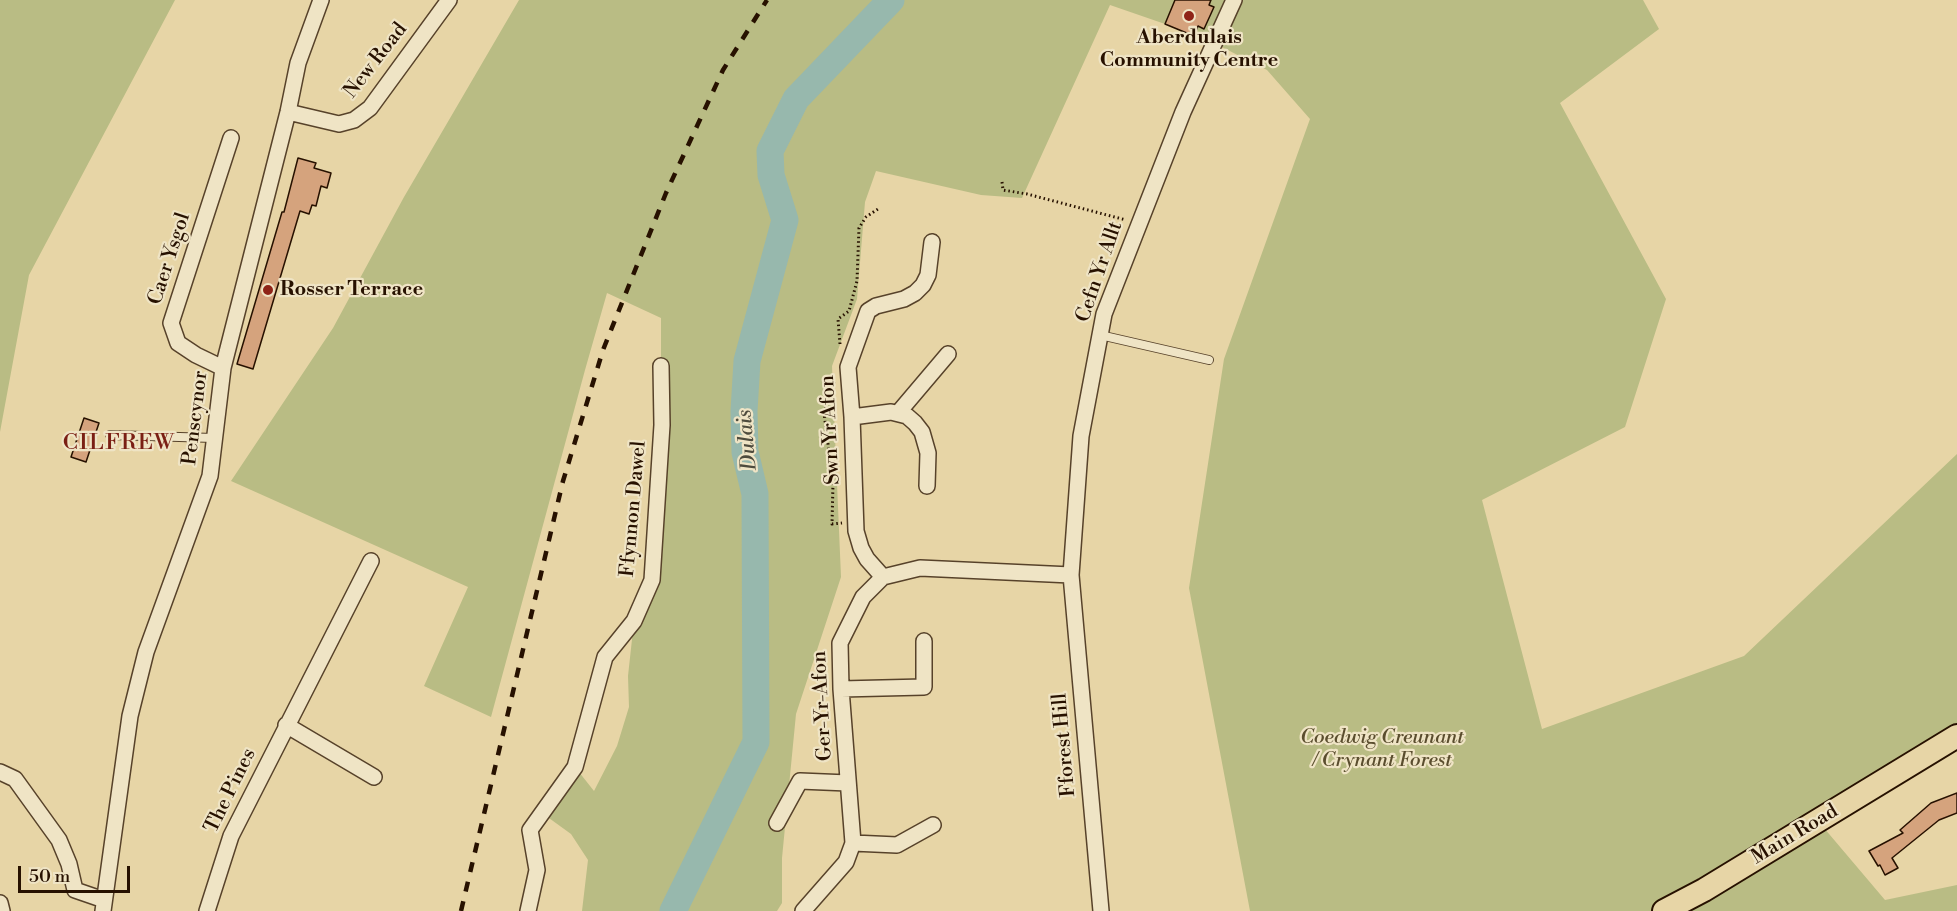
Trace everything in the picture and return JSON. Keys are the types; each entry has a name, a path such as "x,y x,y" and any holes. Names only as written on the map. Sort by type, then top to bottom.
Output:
{"main road":[{"name":"Main Road","path":"1664,911 1704,890 1957,736"}],"street":[{"name":"Penscynor","path":"103,905 127,739 138,684 146,652 210,476 223,368 288,112 298,63 321,0"},
{"name":"New Road","path":"288,112 339,124 354,120 370,108 449,0"},
{"name":"Cefn Yr Allt","path":"1071,575 1081,436 1104,314 1183,112 1234,0"},
{"name":"Caer Ysgol","path":"223,368 178,343 171,323 231,138"},
{"name":"Swn Yr Afon","path":"883,577 867,559 856,531 848,367 868,311 876,306 904,299 923,285 928,275 932,242"},
{"path":"898,413 948,354"},
{"name":"Ffynnon Dawel","path":"528,911 537,870 530,830 575,767 605,657 634,621 652,580 662,425 661,366"},
{"path":"852,417 891,412 907,416 915,423 922,432 928,453 927,486"},
{"name":"The Pines","path":"207,911 231,836 371,561"},
{"path":"883,577 920,568 1071,575"},
{"name":"Fforest Hill","path":"1071,575 1101,911"},
{"name":"Ger-Yr-Afon","path":"853,843 840,643 862,597 883,577"},
{"path":"842,688 924,687 924,641"},
{"path":"286,725 375,777"},
{"path":"0,772 15,779 59,840 69,864 75,890 103,905"},
{"path":"777,823 800,781 848,783"},
{"path":"802,911 846,862 853,843 897,845 933,825"}],"lane":[{"path":"1100,335 1209,360"},
{"path":"110,435 214,438"}],"path":[{"path":"1002,182 1003,190 1027,194 1139,224"}],"green space":[{"path":"0,0 175,0 29,275 0,432"},
{"path":"519,0 1229,0 1210,42 1110,5 1022,198 981,195 876,171 865,202 857,299 832,366 841,577 796,714 782,858 782,903 777,911 582,911 588,860 571,834 542,813 575,767 594,791 617,746 629,707 628,676 634,621 652,580 661,318 607,293 491,717 424,686 468,587 231,481 333,328 404,197"},
{"name":"Coedwig Creunant / Crynant Forest","path":"1240,0 1643,0 1659,29 1560,103 1666,299 1625,427 1482,500 1542,729 1744,656 1957,454 1957,724 1813,815 1885,900 1957,885 1957,911 1250,911 1189,588 1224,359 1310,119 1267,70 1218,45"}],"building":[{"name":"Aberdulais Community Centre","path":"1175,0 1211,0 1209,5 1214,7 1204,29 1198,26 1194,36 1165,24"},
{"name":"Rosser Terrace","path":"298,158 316,163 314,168 331,173 327,188 321,186 316,206 312,205 309,214 300,211 253,369 237,364 282,212 284,212"},
{"path":"84,418 99,423 86,462 71,457"},
{"path":"1957,793 1957,813 1939,820 1892,858 1898,868 1885,875 1869,851 1903,833 1900,830 1931,803"}],"waterway":[{"name":"Dulais","path":"673,911 756,742 755,494 745,452 744,411 747,361 785,220 771,175 770,151 796,99 891,0"}],"railway":[{"path":"461,911 563,481 603,350 666,193 723,70 767,0"}],"place":[{"name":"Aberdulais Community Centre","path":"1189,16"},
{"name":"Rosser Terrace","path":"268,290"}],"district":[{"name":"CILFREW","path":"119,444"}]}
